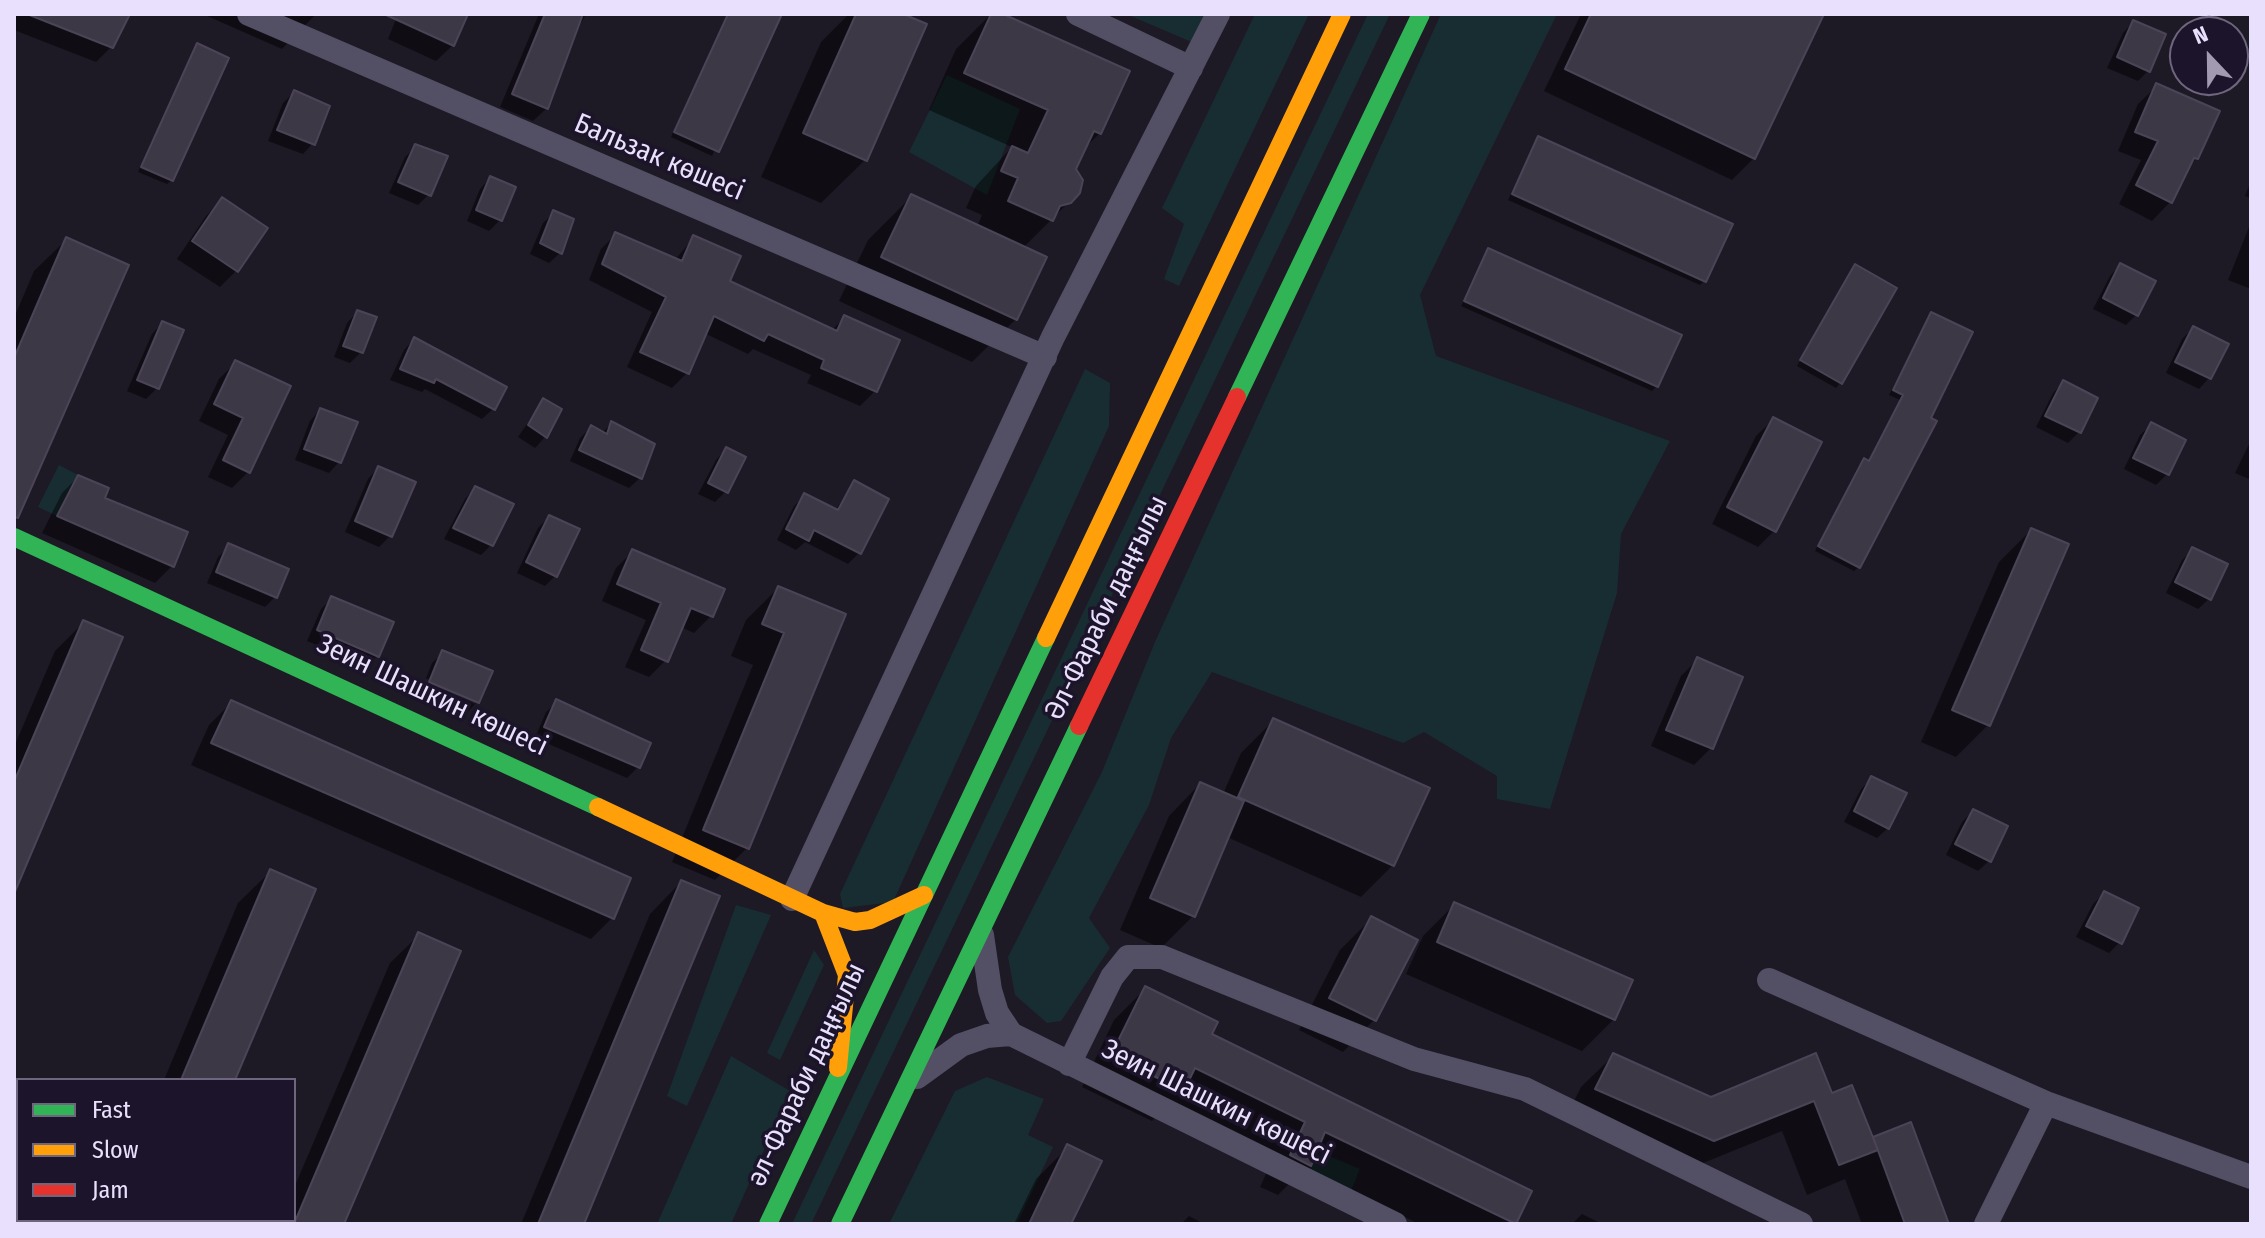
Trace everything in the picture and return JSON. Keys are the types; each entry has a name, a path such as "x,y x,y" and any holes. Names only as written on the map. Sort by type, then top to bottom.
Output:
{"main road":[{"name":"Әл-Фараби даңғылы","path":"897,951 1342,14"},
{"name":"Әл-Фараби даңғылы","path":"840,1224 1421,14"},
{"name":"Зеин Шашкин көшесі","path":"14,537 228,633 823,913 855,922 870,920 924,895"},
{"path":"823,913 847,975 838,1071"},
{"name":"әл-Фараби даңғылы","path":"768,1224 897,951"}],"street":[{"name":"Бальзак көшесі","path":"249,14 1045,357"},
{"path":"1078,14 1191,68"},
{"path":"792,899 1045,357 1218,14"},
{"path":"907,1086 937,1060 961,1045 987,1036 1011,1034 997,1013 990,990 982,933"},
{"path":"1069,1064 1112,977 1128,957 1162,957 1414,1059 1525,1089 1801,1224"},
{"path":"1769,980 2046,1103 2251,1177"},
{"name":"Зеин Шашкин көшесі","path":"1011,1034 1395,1224"},
{"path":"1986,1224 2046,1103"}],"green space":[{"path":"1126,14 1207,14 1194,43"},
{"path":"1255,14 1309,14 1179,286 1164,279 1184,224 1162,208"},
{"path":"1368,14 1390,14 811,1224 792,1224"},
{"path":"1441,14 1557,14 1420,295 1436,356 1670,441 1621,534 1617,593 1550,809 1497,799 1497,776 1424,732 1403,743 1212,672 1171,738 1149,805 1089,918 1110,948 1061,1021 1047,1023 1015,995 1008,957 1102,772 1155,642"},
{"path":"947,75 1020,109 987,195 909,152"},
{"path":"1085,369 1110,383 1109,426 893,902 843,908 840,894"},
{"path":"59,465 78,475 57,516 38,507"},
{"path":"736,905 771,915 687,1106 667,1096"},
{"path":"814,950 824,965 780,1060 767,1053"},
{"path":"731,1056 790,1091 731,1224 657,1224"},
{"path":"987,1077 1044,1099 1028,1135 1053,1147 1017,1224 889,1224 955,1091"},
{"path":"1317,1151 1360,1169 1350,1193 1308,1173"}],"building":[{"path":"27,14 130,14 113,48"},
{"path":"384,14 468,14 454,46"},
{"path":"545,14 583,14 548,109 512,94"},
{"path":"728,14 782,14 719,152 674,132"},
{"path":"856,14 903,14 927,24 867,161 803,133"},
{"path":"991,14 1003,14 1130,71 1101,134 1094,131 1076,169 1083,180 1080,193 1071,203 1060,206 1053,221 1008,201 1018,178 1001,171 1012,146 1028,153 1048,110 964,73"},
{"path":"1591,14 1824,14 1755,159 1565,69"},
{"path":"2133,20 2166,34 2150,72 2117,57"},
{"path":"197,43 229,58 173,181 141,167"},
{"path":"2156,83 2169,89 2169,96 2186,96 2220,111 2198,159 2194,158 2172,203 2136,185 2158,141 2135,132"},
{"path":"294,90 330,106 315,145 277,130"},
{"path":"1538,136 1733,224 1706,282 1512,194"},
{"path":"415,144 448,156 431,196 398,182"},
{"path":"490,176 516,187 502,221 476,210"},
{"path":"911,194 1047,257 1017,320 881,257"},
{"path":"222,197 268,228 238,272 192,241"},
{"path":"553,210 574,219 562,254 540,243"},
{"path":"615,232 682,261 693,235 741,256 730,281 837,331 844,315 900,340 877,392 821,368 824,360 768,334 764,341 714,316 689,374 640,352 666,297 602,264"},
{"path":"66,237 129,265 18,518 14,517 14,358"},
{"path":"1488,248 1682,335 1658,387 1464,301"},
{"path":"2120,263 2156,281 2138,316 2103,298"},
{"path":"1855,264 1897,288 1842,384 1800,360"},
{"path":"357,310 377,317 363,353 343,346"},
{"path":"1931,312 1973,332 1931,418 1937,421 1860,568 1818,546 1864,458 1869,461 1903,395 1893,390"},
{"path":"162,321 184,330 159,389 137,380"},
{"path":"2193,326 2229,344 2211,379 2175,362"},
{"path":"414,337 507,387 495,410 436,379 434,383 400,369"},
{"path":"235,360 291,386 250,473 223,460 243,418 214,404"},
{"path":"2063,380 2098,398 2081,433 2045,416"},
{"path":"543,398 562,409 547,438 528,425"},
{"path":"320,408 358,422 341,463 304,449"},
{"path":"1773,417 1822,442 1776,532 1727,507"},
{"path":"611,421 655,444 642,479 579,450 591,425 607,434"},
{"path":"2151,422 2186,440 2169,475 2133,458"},
{"path":"726,447 746,457 728,493 708,483"},
{"path":"378,466 416,482 392,537 355,521"},
{"path":"78,475 109,488 105,498 188,532 174,567 57,516"},
{"path":"854,480 889,499 861,554 814,530 809,541 786,529 804,493 838,510"},
{"path":"475,486 514,504 493,546 453,528"},
{"path":"549,515 580,529 557,577 526,562"},
{"path":"2031,528 2069,544 1990,726 1952,710"},
{"path":"228,543 289,569 277,598 216,572"},
{"path":"2192,547 2228,564 2211,600 2175,582"},
{"path":"632,549 725,589 713,617 691,608 668,662 641,650 661,603 617,584"},
{"path":"778,586 846,614 749,849 703,830 784,633 762,624"},
{"path":"331,596 394,622 379,657 317,630"},
{"path":"83,620 123,637 14,894 14,782"},
{"path":"442,650 493,671 479,703 429,682"},
{"path":"1697,657 1743,677 1713,749 1666,730"},
{"path":"556,699 651,743 640,768 544,727"},
{"path":"231,700 631,878 614,919 211,743"},
{"path":"1273,718 1430,788 1394,866 1238,797"},
{"path":"1871,776 1907,793 1889,829 1854,811"},
{"path":"1200,782 1244,801 1195,917 1150,898"},
{"path":"1973,809 2008,826 1991,862 1955,844"},
{"path":"270,869 316,889 236,1078 182,1078"},
{"path":"681,880 720,896 584,1224 538,1224"},
{"path":"2104,891 2139,908 2122,944 2086,926"},
{"path":"1454,902 1633,980 1615,1020 1437,942"},
{"path":"1371,916 1418,940 1376,1021 1329,998"},
{"path":"418,932 461,951 344,1224 294,1224"},
{"path":"1145,986 1218,1022 1212,1034 1532,1191 1516,1224 1325,1132 1311,1166 1290,1155 1305,1122 1195,1068 1184,1091 1111,1055"},
{"path":"1613,1053 1711,1097 1816,1053 1832,1093 1852,1085 1878,1150 1839,1165 1814,1101 1714,1141 1595,1089"},
{"path":"1911,1122 1949,1224 1905,1224 1873,1137"},
{"path":"1067,1144 1102,1161 1071,1224 1029,1224"}],"traffic: fast":[{"path":"1237,397 1421,14"},
{"path":"14,537 598,807"},
{"path":"768,1224 1046,638"},
{"path":"840,1224 1079,726"}],"traffic: slow":[{"path":"1046,638 1342,14"},
{"path":"598,807 823,913 855,922 870,920 924,895"},
{"path":"823,913 847,975 838,1068"}],"traffic: jam":[{"path":"1079,726 1237,397"}]}
